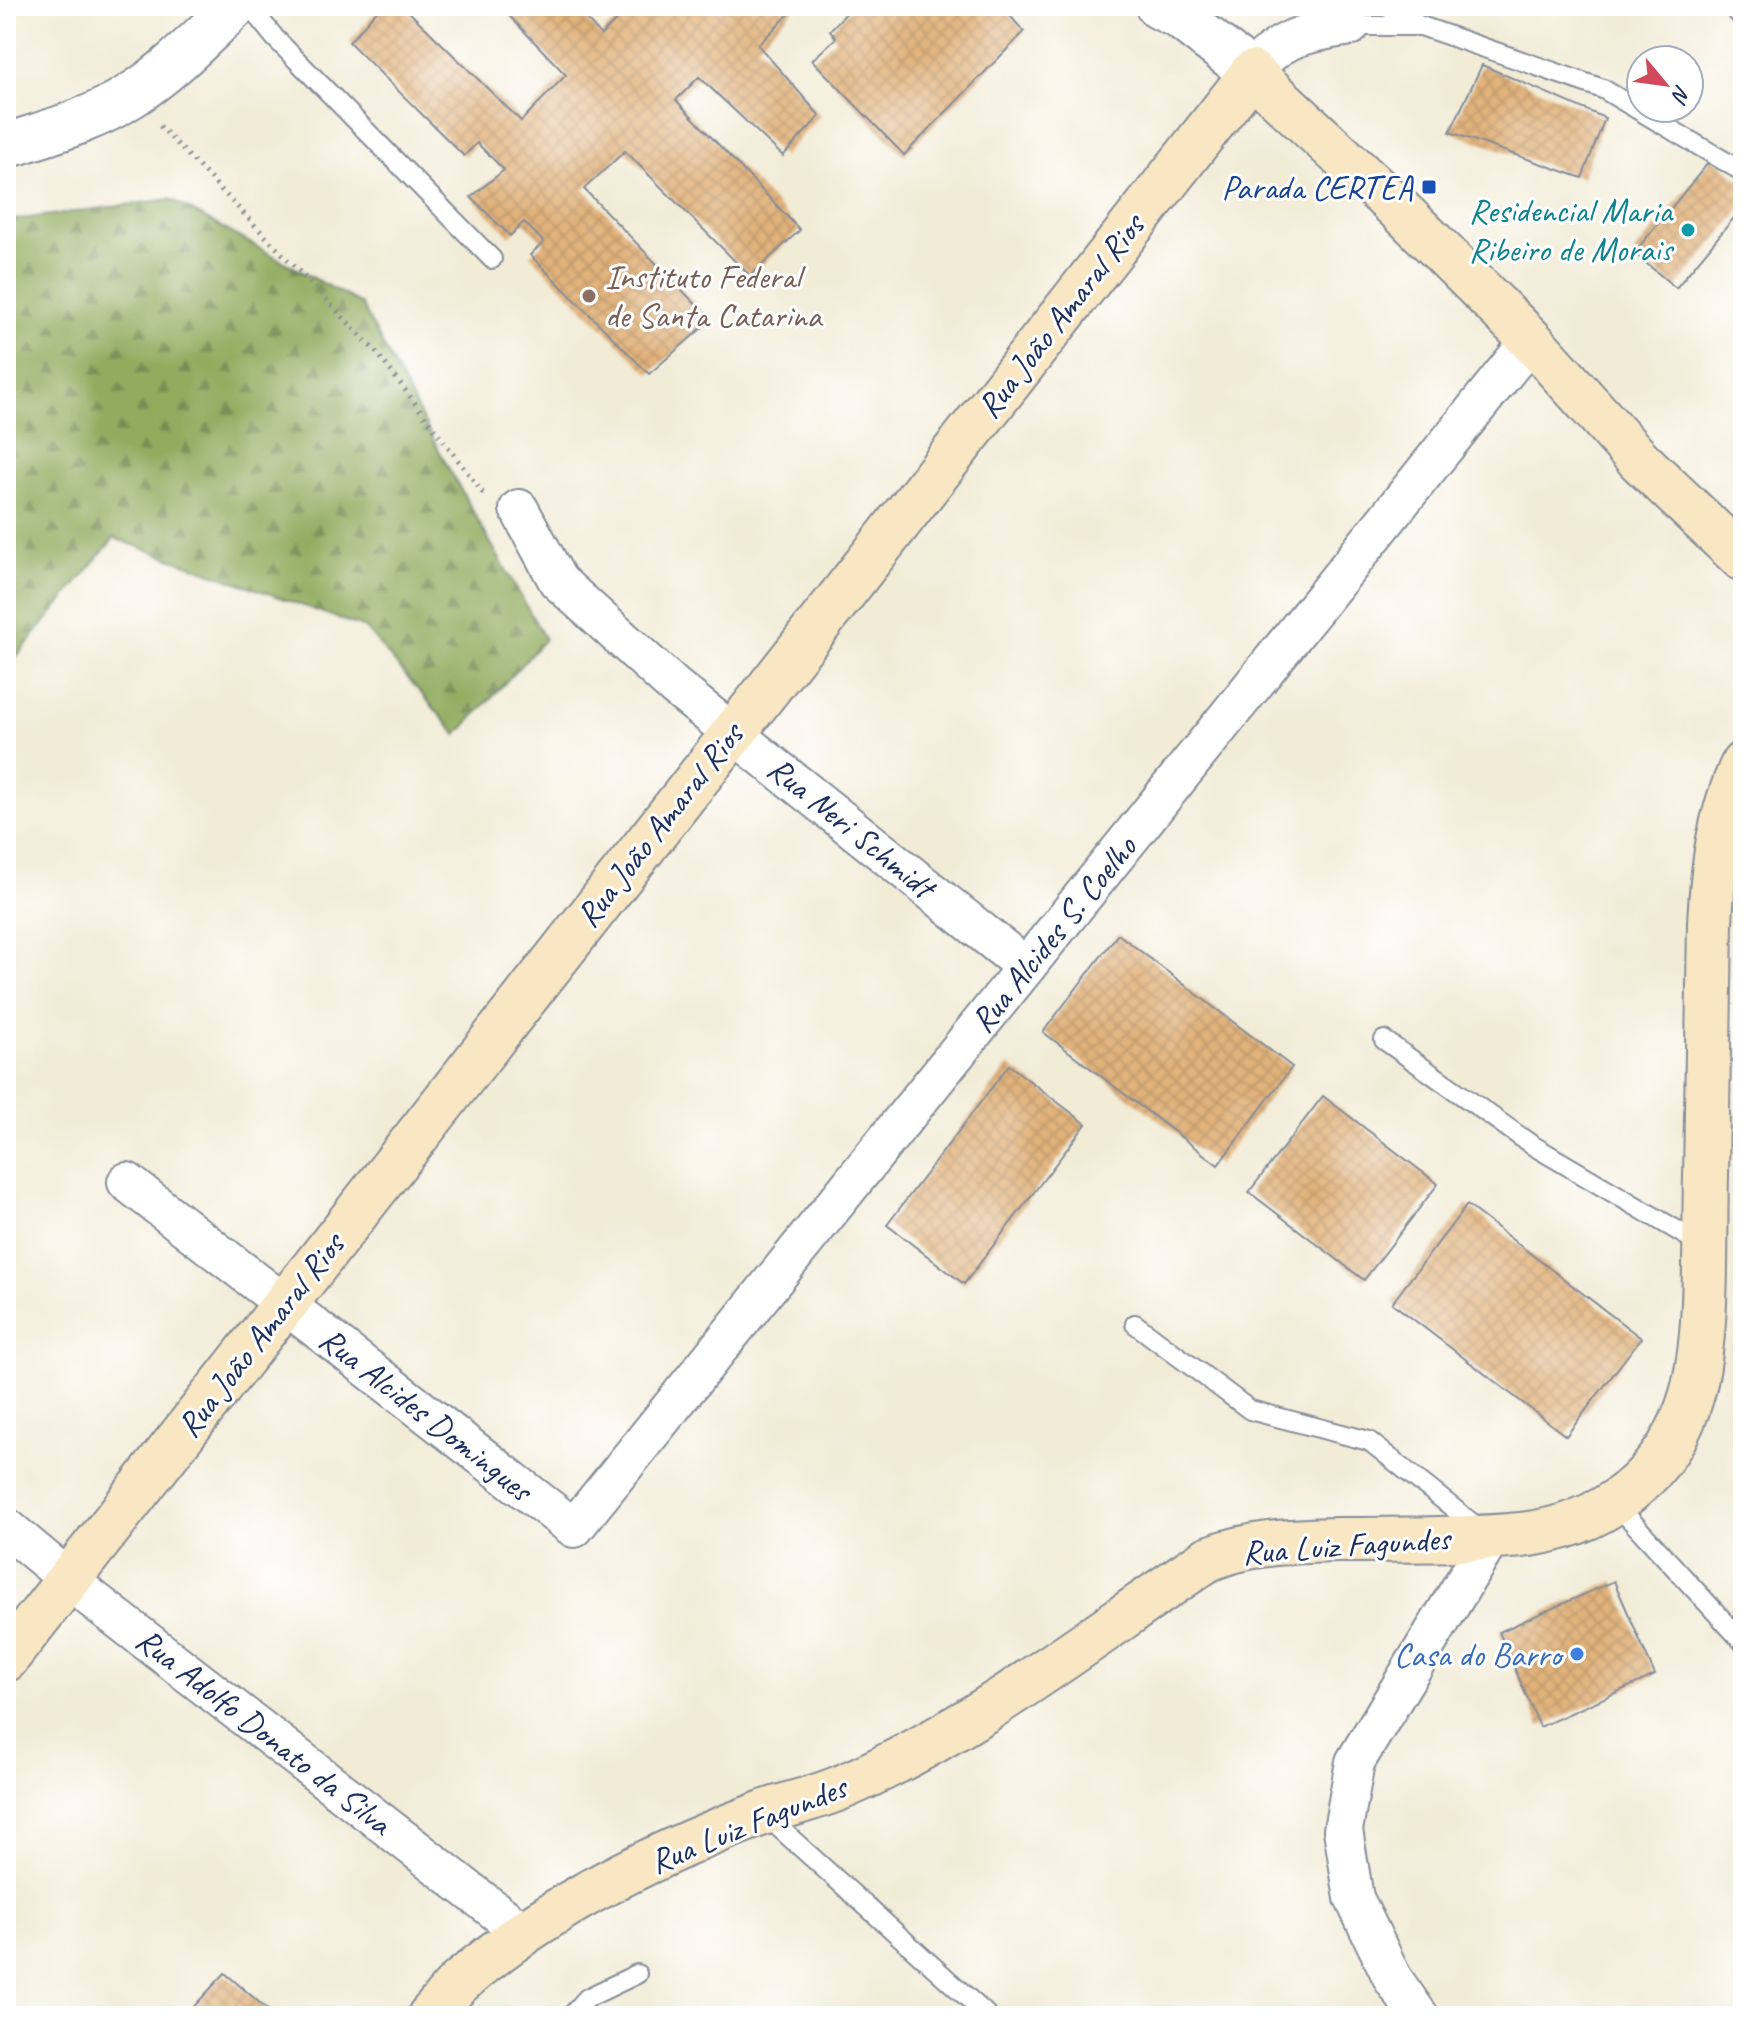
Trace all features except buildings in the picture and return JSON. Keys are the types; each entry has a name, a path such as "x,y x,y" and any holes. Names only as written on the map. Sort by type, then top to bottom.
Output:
{"main road":[{"path":"1252,73 1407,217 1531,340 1639,460 1743,559"},
{"name":"Rua João Amaral Rios","path":"7,1656 1252,73"},
{"name":"Rua Luiz Fagundes","path":"430,2016 461,1981 524,1933 582,1895 673,1850 763,1813 848,1785 919,1749 981,1712 1208,1559 1229,1551 1288,1542 1491,1538 1556,1530 1615,1503 1649,1474 1683,1420 1692,1395 1701,1335 1713,865 1722,819 1743,764"}],"street":[{"path":"6,146 75,124 131,96 174,62 235,6"},
{"path":"1158,6 1180,17 1252,73 1267,53 1298,36 1350,26"},
{"name":"Rua Alcides S. Coelho","path":"574,1528 1531,340"},
{"name":"Rua Neri Schmidt","path":"519,509 558,581 675,687 1026,967"},
{"name":"Rua Alcides Domingues","path":"127,1182 574,1528"},
{"name":"Rua Adolfo Donato da Silva","path":"6,1527 524,1933"},
{"path":"1419,2016 1393,1979 1354,1898 1343,1830 1355,1762 1491,1538"}],"lane":[{"path":"249,6 275,38 492,259"},
{"path":"1385,6 1421,26 1603,89 1743,172"},
{"path":"1731,6 1743,18"},
{"path":"1350,26 1421,26"},
{"path":"1384,1040 1532,1145 1704,1246"},
{"path":"1135,1324 1250,1410 1369,1441 1491,1538"},
{"path":"1615,1503 1743,1642"},
{"path":"763,1813 988,2016"},
{"path":"571,2016 587,1998 637,1974"}],"path":[{"path":"131,96 378,354 482,492 519,509"}],"green space":[{"path":"170,199 361,304 545,639 457,735 365,628 114,538 13,661 6,662 6,221"}],"place":[{"name":"Parada CERTEA","path":"1429,187"},
{"name":"Residencial Maria Ribeiro de Morais","path":"1688,230"},
{"name":"Instituto Federal de Santa Catarina","path":"589,296"},
{"name":"Casa do Barro","path":"1577,1654"}]}
